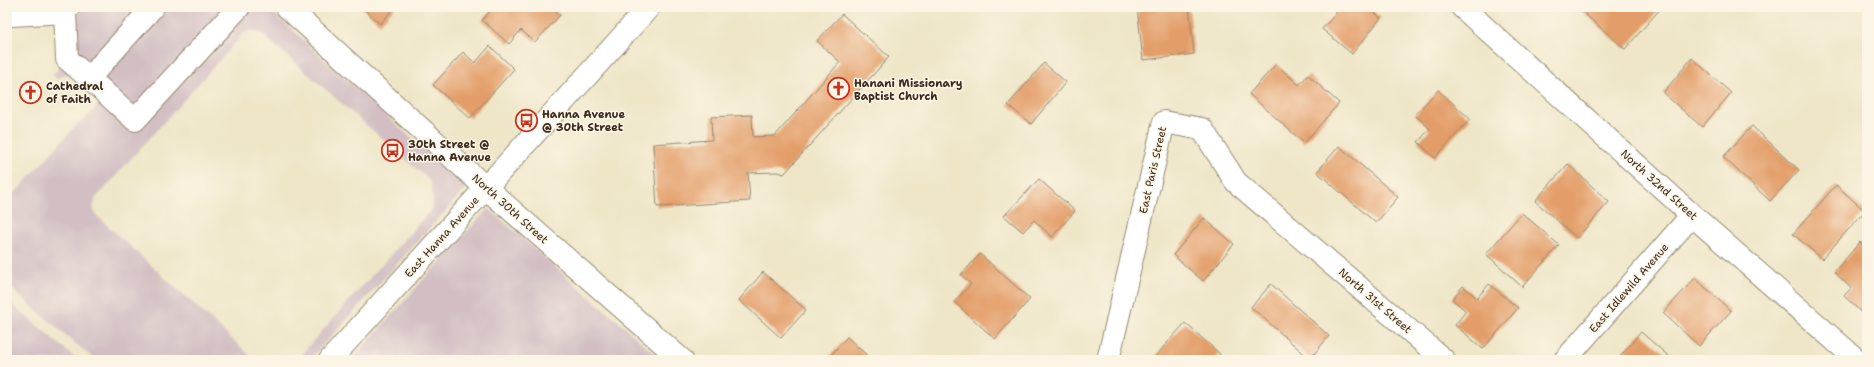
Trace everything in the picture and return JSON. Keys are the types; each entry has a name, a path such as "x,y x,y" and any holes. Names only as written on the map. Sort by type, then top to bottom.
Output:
{"street":[{"path":"89,78 153,7"},
{"path":"7,11 12,15 67,9 67,59 134,120 239,7"},
{"name":"North 30th Street","path":"287,7 486,188 682,360"},
{"name":"East Hanna Avenue","path":"330,360 649,7"},
{"name":"North 32nd Street","path":"1462,7 1692,215 1857,360"},
{"name":"East Paris Street","path":"1108,360 1164,122 1202,129 1236,182 1307,243"},
{"name":"East Idlewild Avenue","path":"1565,360 1692,215"},
{"name":"North 31st Street","path":"1307,243 1444,360"}],"shaded area":[{"path":"7,7 267,7 466,188 310,360 296,360 430,211 433,203 431,184 427,178 261,33 251,30 244,33 95,199 93,209 97,216 255,360 95,360 7,285 7,195 16,192 79,122 86,118 97,106 98,102 96,95 69,74 57,79 53,75 63,62 67,47 53,17"},
{"path":"488,208 662,360 351,360"},
{"path":"7,300 78,360 7,360"}],"building":[{"path":"361,7 395,7 380,24"},
{"path":"494,7 551,7 560,15 535,42 521,30 509,44 482,20"},
{"path":"1137,7 1189,7 1194,54 1143,60"},
{"path":"1331,7 1368,7 1381,18 1352,54 1322,29 1337,12"},
{"path":"1577,7 1662,7 1625,49"},
{"name":"Hanani Missionary Baptist Church","path":"842,14 889,57 784,174 778,172 748,173 750,201 657,207 653,144 712,140 711,117 752,115 753,137 775,136 840,62 817,41"},
{"path":"490,46 514,69 470,118 433,85 463,52 475,63"},
{"path":"1692,58 1731,93 1702,127 1663,93"},
{"path":"1044,63 1066,82 1031,124 1008,105"},
{"path":"1276,64 1299,85 1308,75 1339,103 1304,143 1249,94"},
{"path":"1438,90 1470,119 1435,158 1418,142 1430,129 1415,115"},
{"path":"1752,126 1799,170 1770,201 1723,157"},
{"path":"1339,146 1398,197 1376,223 1317,172"},
{"path":"1568,164 1609,202 1577,238 1535,201"},
{"path":"1039,179 1075,211 1052,237 1034,220 1023,232 1004,216"},
{"path":"1836,185 1865,211 1822,259 1793,234"},
{"path":"1522,213 1559,245 1522,287 1486,254"},
{"path":"1204,218 1234,244 1203,281 1173,255"},
{"path":"1860,242 1867,248 1867,311 1864,315 1844,296 1851,288 1834,272"},
{"path":"980,254 1030,299 995,339 954,302 971,284 961,275"},
{"path":"763,272 806,310 781,338 739,300"},
{"path":"1695,278 1731,311 1699,346 1663,313"},
{"path":"1271,284 1329,336 1310,359 1251,307"},
{"path":"1489,284 1518,308 1483,349 1455,325 1466,311 1452,299 1463,286 1477,298"},
{"path":"1185,323 1220,354 1215,360 1152,360"},
{"path":"1641,332 1673,360 1617,360"},
{"path":"847,337 871,359 826,360"}],"place":[{"name":"Hanani Missionary Baptist Church","path":"839,89"},
{"name":"Cathedral of Faith","path":"31,92"},
{"name":"Hanna Avenue @ 30th Street","path":"527,120"},
{"name":"30th Street @ Hanna Avenue","path":"393,150"}]}
